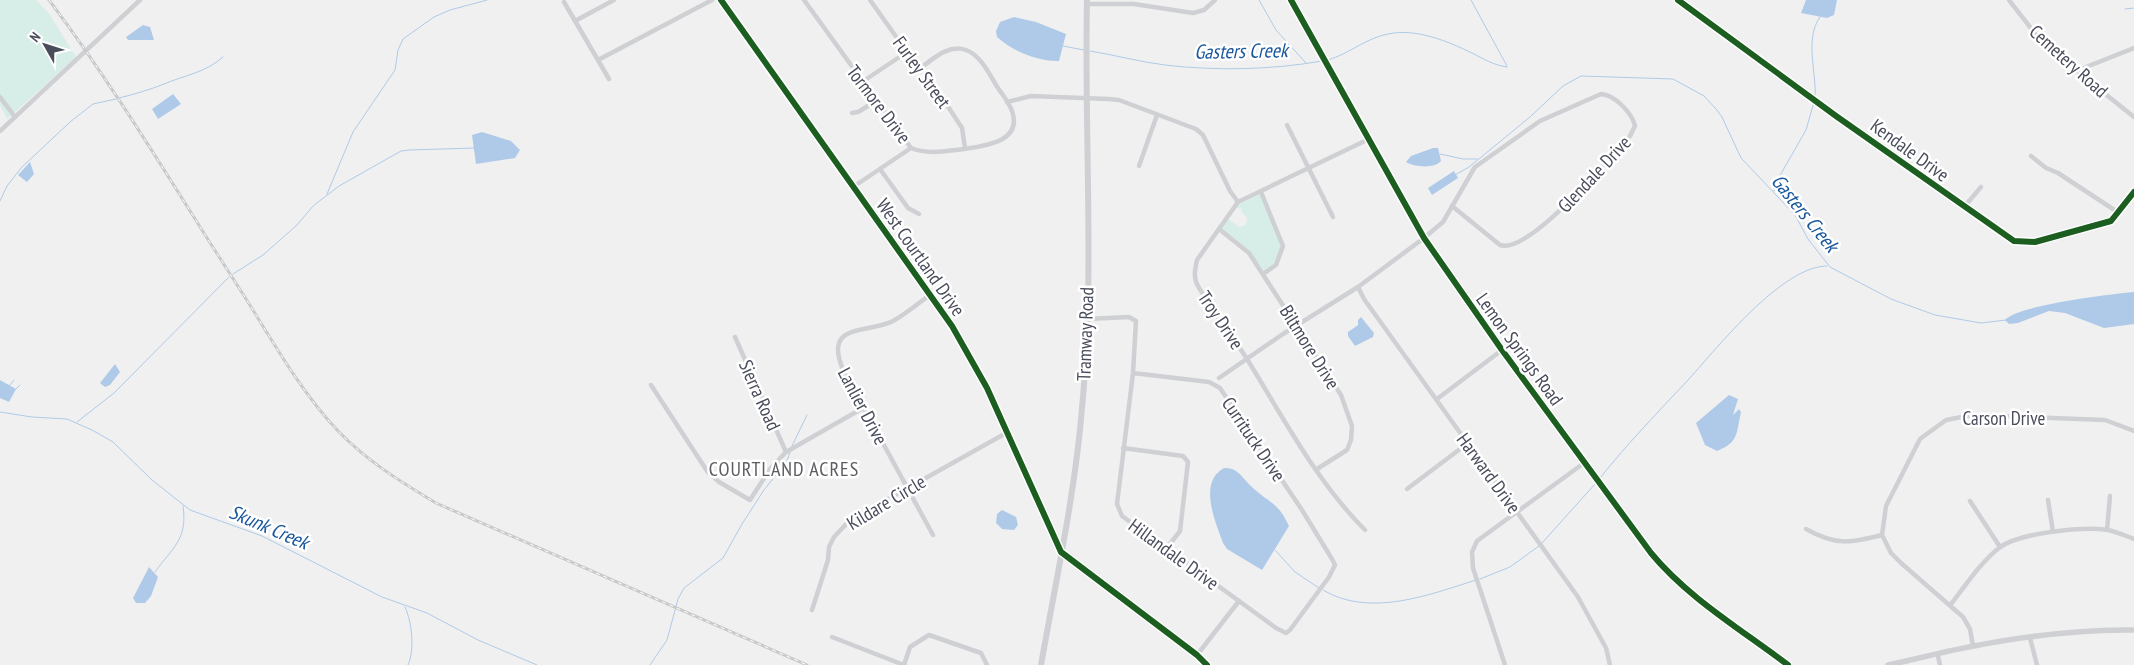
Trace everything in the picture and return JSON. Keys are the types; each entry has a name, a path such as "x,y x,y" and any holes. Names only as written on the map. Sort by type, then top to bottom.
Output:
{"main road":[{"name":"Tramway Road","path":"1042,665 1074,475 1082,415 1087,318 1087,2"}],"street":[{"path":"0,131 140,0"},
{"path":"576,21 614,0"},
{"path":"598,60 712,0"},
{"name":"West Courtland Drive","path":"721,0 931,294 966,348 1008,432 1060,552"},
{"name":"Tormore Drive","path":"804,0 911,148 921,152 987,146 1007,136 1014,124 1012,112 979,59 966,50 951,49 940,54 922,68"},
{"name":"Furley Street","path":"870,0 907,52 922,68 962,128 965,148"},
{"path":"1087,2 1128,2 1193,13 1204,10 1215,0"},
{"name":"Lemon Springs Road","path":"1291,0 1424,238 1502,350 1651,553 1672,575 1788,665"},
{"name":"Kendale Drive","path":"1678,0 2004,236 2026,243 2111,221 2134,192"},
{"name":"Cemetery Road","path":"2011,1 2044,45 2134,117"},
{"path":"564,2 610,79"},
{"path":"2076,71 2134,48"},
{"path":"862,82 907,52"},
{"name":"Glendale Drive","path":"1219,378 1246,358 1358,287 1424,238 1443,222 1452,206 1475,167 1540,121 1601,94 1611,97 1633,118 1635,126 1630,136 1541,229 1518,244 1508,247 1500,245 1452,206"},
{"path":"1007,102 1031,96 1119,100 1196,129 1203,135 1230,191 1238,202 1369,139"},
{"path":"0,97 14,116"},
{"path":"852,113 858,112 876,101"},
{"path":"1138,166 1157,115"},
{"path":"1287,125 1333,217"},
{"path":"853,187 911,148"},
{"path":"2031,156 2046,168 2058,173 2119,213"},
{"path":"880,168 908,208 919,214"},
{"path":"1964,207 1981,187"},
{"path":"1261,192 1283,246 1276,265 1263,274"},
{"name":"Troy Drive","path":"1238,202 1197,260 1195,280 1317,469 1352,516 1365,530"},
{"name":"Biltmore Drive","path":"1219,229 1243,247 1263,274 1341,395 1352,426 1351,440 1347,450 1317,469"},
{"name":"Harward Drive","path":"1358,287 1364,299 1594,622 1606,648 1610,665"},
{"name":"Lanlier Drive","path":"931,294 893,321 850,331 842,338 837,349 838,360 933,535"},
{"name":"Hillandale Drive","path":"1087,318 1129,317 1136,321 1133,373 1117,504 1122,516 1276,628 1286,633 1329,577 1335,565"},
{"name":"Sierra Road","path":"735,337 786,452"},
{"path":"1437,400 1502,350"},
{"name":"Currituck Drive","path":"1133,373 1209,382 1220,388 1302,510 1335,565"},
{"path":"651,385 707,471 719,482 750,500 770,469 786,452 863,408"},
{"name":"Carson Drive","path":"1882,535 1886,506 1920,439 1946,420 1972,415 2105,420 2134,431"},
{"name":"Kildare Circle","path":"812,610 834,537 859,514 1008,432"},
{"path":"1406,489 1468,443"},
{"path":"1123,448 1183,456 1188,462 1180,531 1166,549"},
{"path":"1505,665 1473,568 1472,552 1477,541 1485,533 1584,462"},
{"path":"2107,530 2110,496"},
{"path":"2048,500 2053,532"},
{"path":"1970,501 2000,547"},
{"path":"1806,529 1826,540 1838,542 1854,542 1882,535 1890,553 1963,616 1970,629 1973,646"},
{"path":"1951,604 1989,557 2000,547 2032,534 2107,530 2134,539"},
{"path":"1060,552 1197,655 1207,665"},
{"path":"1197,655 1238,600"},
{"path":"1888,665 1938,656 1973,646 2096,630 2134,630"},
{"path":"832,637 904,665 910,647 929,635 981,653 987,665"},
{"path":"2030,638 2037,665"},
{"path":"1938,656 1940,665"}],"green space":[{"path":"0,0 36,0 50,15 76,57 7,119 0,105"},
{"path":"1261,194 1281,246 1275,264 1264,271 1244,246 1221,228 1228,219 1239,227 1246,225 1247,218 1241,211 1242,209 1237,208 1240,204"}],"water":[{"path":"1806,0 1837,0 1834,15 1827,18 1801,13"},
{"path":"1014,17 1036,22 1066,34 1059,61 1043,60 1026,55 1010,47 997,37 996,31 1000,22"},
{"path":"143,25 150,27 154,40 128,40 126,37"},
{"path":"173,94 181,104 158,119 152,109"},
{"path":"482,132 511,141 520,150 515,158 476,164 472,135"},
{"path":"1438,148 1441,161 1438,164 1424,166 1406,162 1411,156"},
{"path":"30,162 34,174 27,182 18,175"},
{"path":"1454,171 1458,178 1432,195 1428,188"},
{"path":"2134,292 2134,324 2104,328 2065,313 2049,311 2018,323 2009,324 2005,320 2014,315 2046,305"},
{"path":"1361,317 1374,333 1373,337 1355,346 1348,336 1348,332 1358,325 1358,320"},
{"path":"115,364 120,372 110,385 105,387 100,383"},
{"path":"0,380 16,389 9,402 0,398"},
{"path":"1729,395 1738,399 1733,415 1739,409 1741,412 1738,426 1733,441 1717,451 1705,445 1696,423"},
{"path":"1224,468 1233,469 1240,474 1252,487 1277,507 1289,526 1262,570 1227,549 1223,543 1213,513 1210,492 1216,474"},
{"path":"1002,510 1016,517 1018,525 1014,530 1002,529 996,523 997,514"},
{"path":"149,567 158,577 151,596 145,603 136,603 133,598"}],"waterway":[{"path":"327,194 353,132 395,70 398,50 403,39 434,17 450,10 487,0"},
{"path":"1259,0 1276,30 1306,63"},
{"path":"1471,0 1507,66"},
{"path":"2125,9 2134,8"},
{"path":"1815,98 1812,46 1815,26 1820,17"},
{"name":"Gasters Creek","path":"1328,60 1380,36 1409,33 1442,40 1493,63 1507,67"},
{"name":"Gasters Creek","path":"1063,46 1084,50"},
{"name":"Gasters Creek","path":"1090,51 1156,64 1204,68 1263,68 1322,61"},
{"path":"119,98 195,73 209,67 223,57"},
{"name":"Gasters Creek","path":"1455,175 1469,167 1530,117 1563,86 1581,76 1673,79 1704,96 1716,109 1722,117 1741,158 1795,215 1808,239 1830,267 1891,299 1935,315 1981,323 2006,320"},
{"path":"0,201 7,186 21,168 70,122 93,104 116,99"},
{"path":"1774,191 1778,179 1806,130 1814,102"},
{"path":"233,274 263,255 297,225 313,206 339,186 401,151 474,148"},
{"path":"1440,154 1463,159 1477,159"},
{"path":"1600,478 1621,452 1752,310 1791,279 1809,270 1827,266"},
{"path":"77,422 114,393 229,277"},
{"path":"9,386 14,380"},
{"path":"16,389 20,385"},
{"name":"Skunk Creek","path":"0,412 32,417 67,419 92,430 113,442 152,480 190,510 262,536 382,597 427,613 478,640 537,665"},
{"path":"792,446 807,415"},
{"path":"650,665 667,640 678,599 684,588 723,558 764,490 787,461 790,452"},
{"path":"1542,543 1596,483"},
{"path":"155,572 173,550 181,535 184,518 183,506"},
{"path":"1480,579 1510,567 1539,546"},
{"path":"1275,550 1295,572 1319,588"},
{"path":"1323,590 1341,598 1379,603 1419,597 1476,580"},
{"path":"405,607 412,636 408,665"}],"railway":[{"path":"49,0 124,107 299,382 324,415 349,442 385,470 436,503 807,665"}],"cycle path":[{"path":"721,0 952,326 987,388 1061,552 1197,655 1207,665"},
{"path":"1291,0 1424,238 1502,350 1651,553 1698,599 1788,665"},
{"path":"1678,0 1836,116 2014,241 2035,242 2111,221 2134,192"}],"district":[{"name":"COURTLAND ACRES","path":"784,469"}]}
